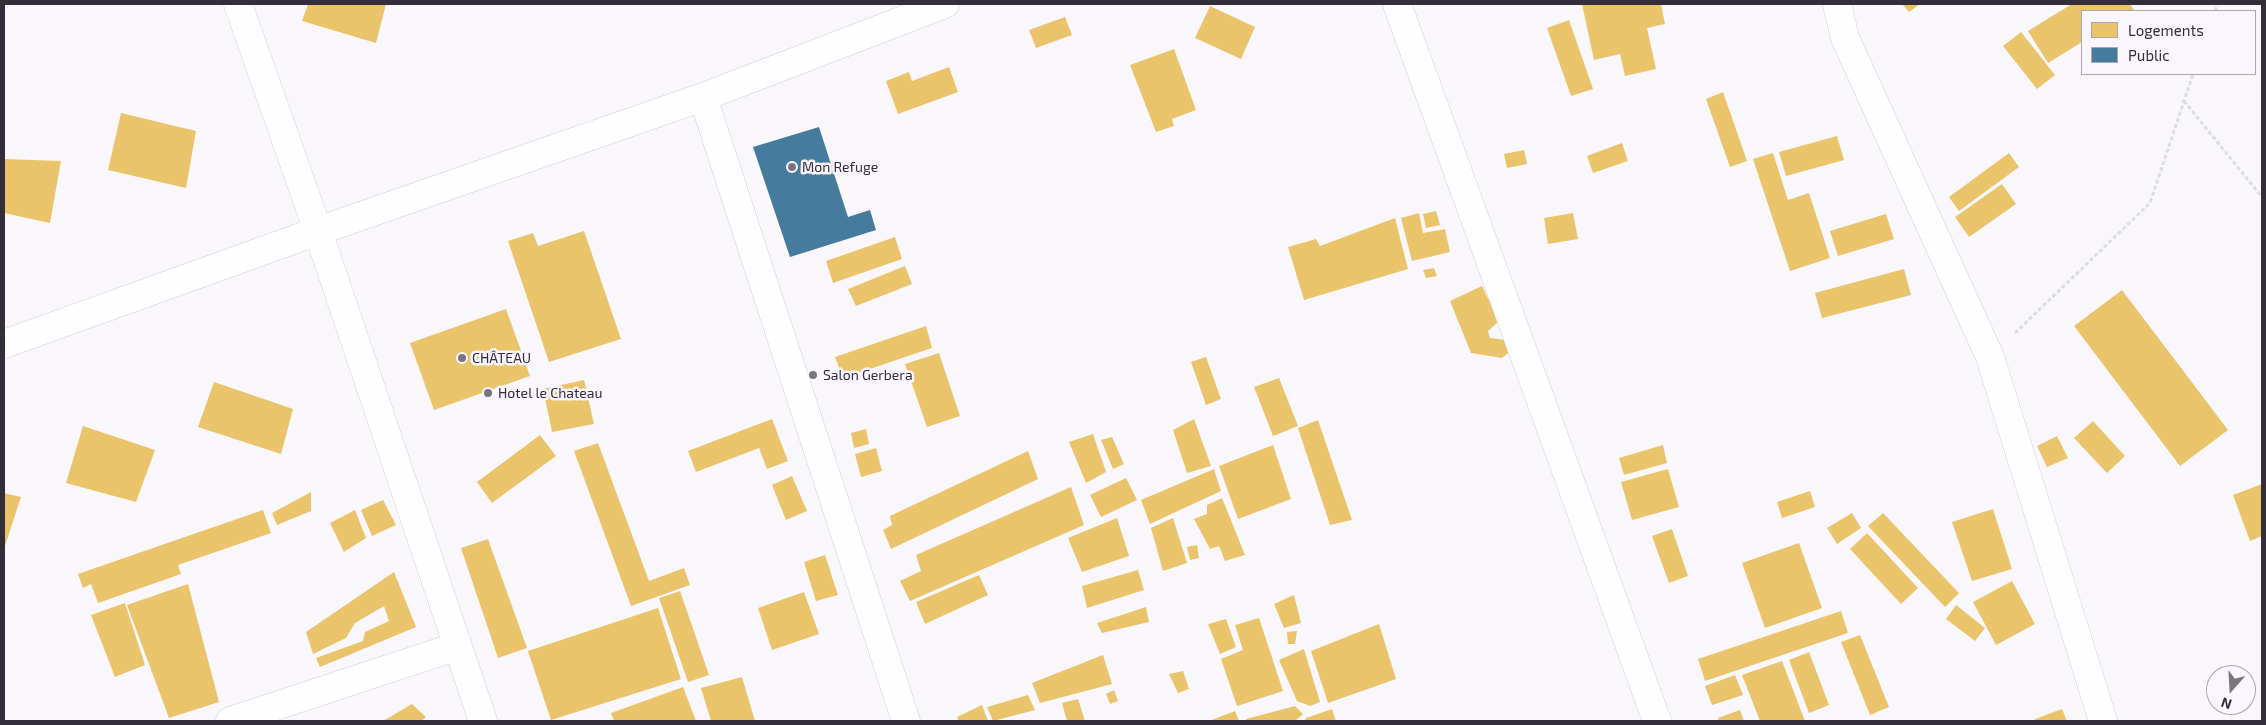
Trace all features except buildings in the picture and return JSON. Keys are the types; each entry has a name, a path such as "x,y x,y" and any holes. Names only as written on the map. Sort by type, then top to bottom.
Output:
{"street":[{"path":"238,4 318,231 483,721"},
{"path":"4,344 318,231 703,97 945,4"},
{"path":"1397,4 1657,721"},
{"path":"1837,4 1845,38 1990,357 2103,721"},
{"path":"703,97 906,721"},
{"path":"230,721 458,646"}],"path":[{"path":"1990,357 2150,203 2193,75"},
{"path":"2184,100 2262,197"}],"place":[{"name":"Mon Refuge","path":"792,167"},
{"name":"CHÂTEAU","path":"462,358"},
{"name":"Salon Gerbera","path":"813,375"},
{"name":"Hotel le Chateau","path":"488,393"}]}
